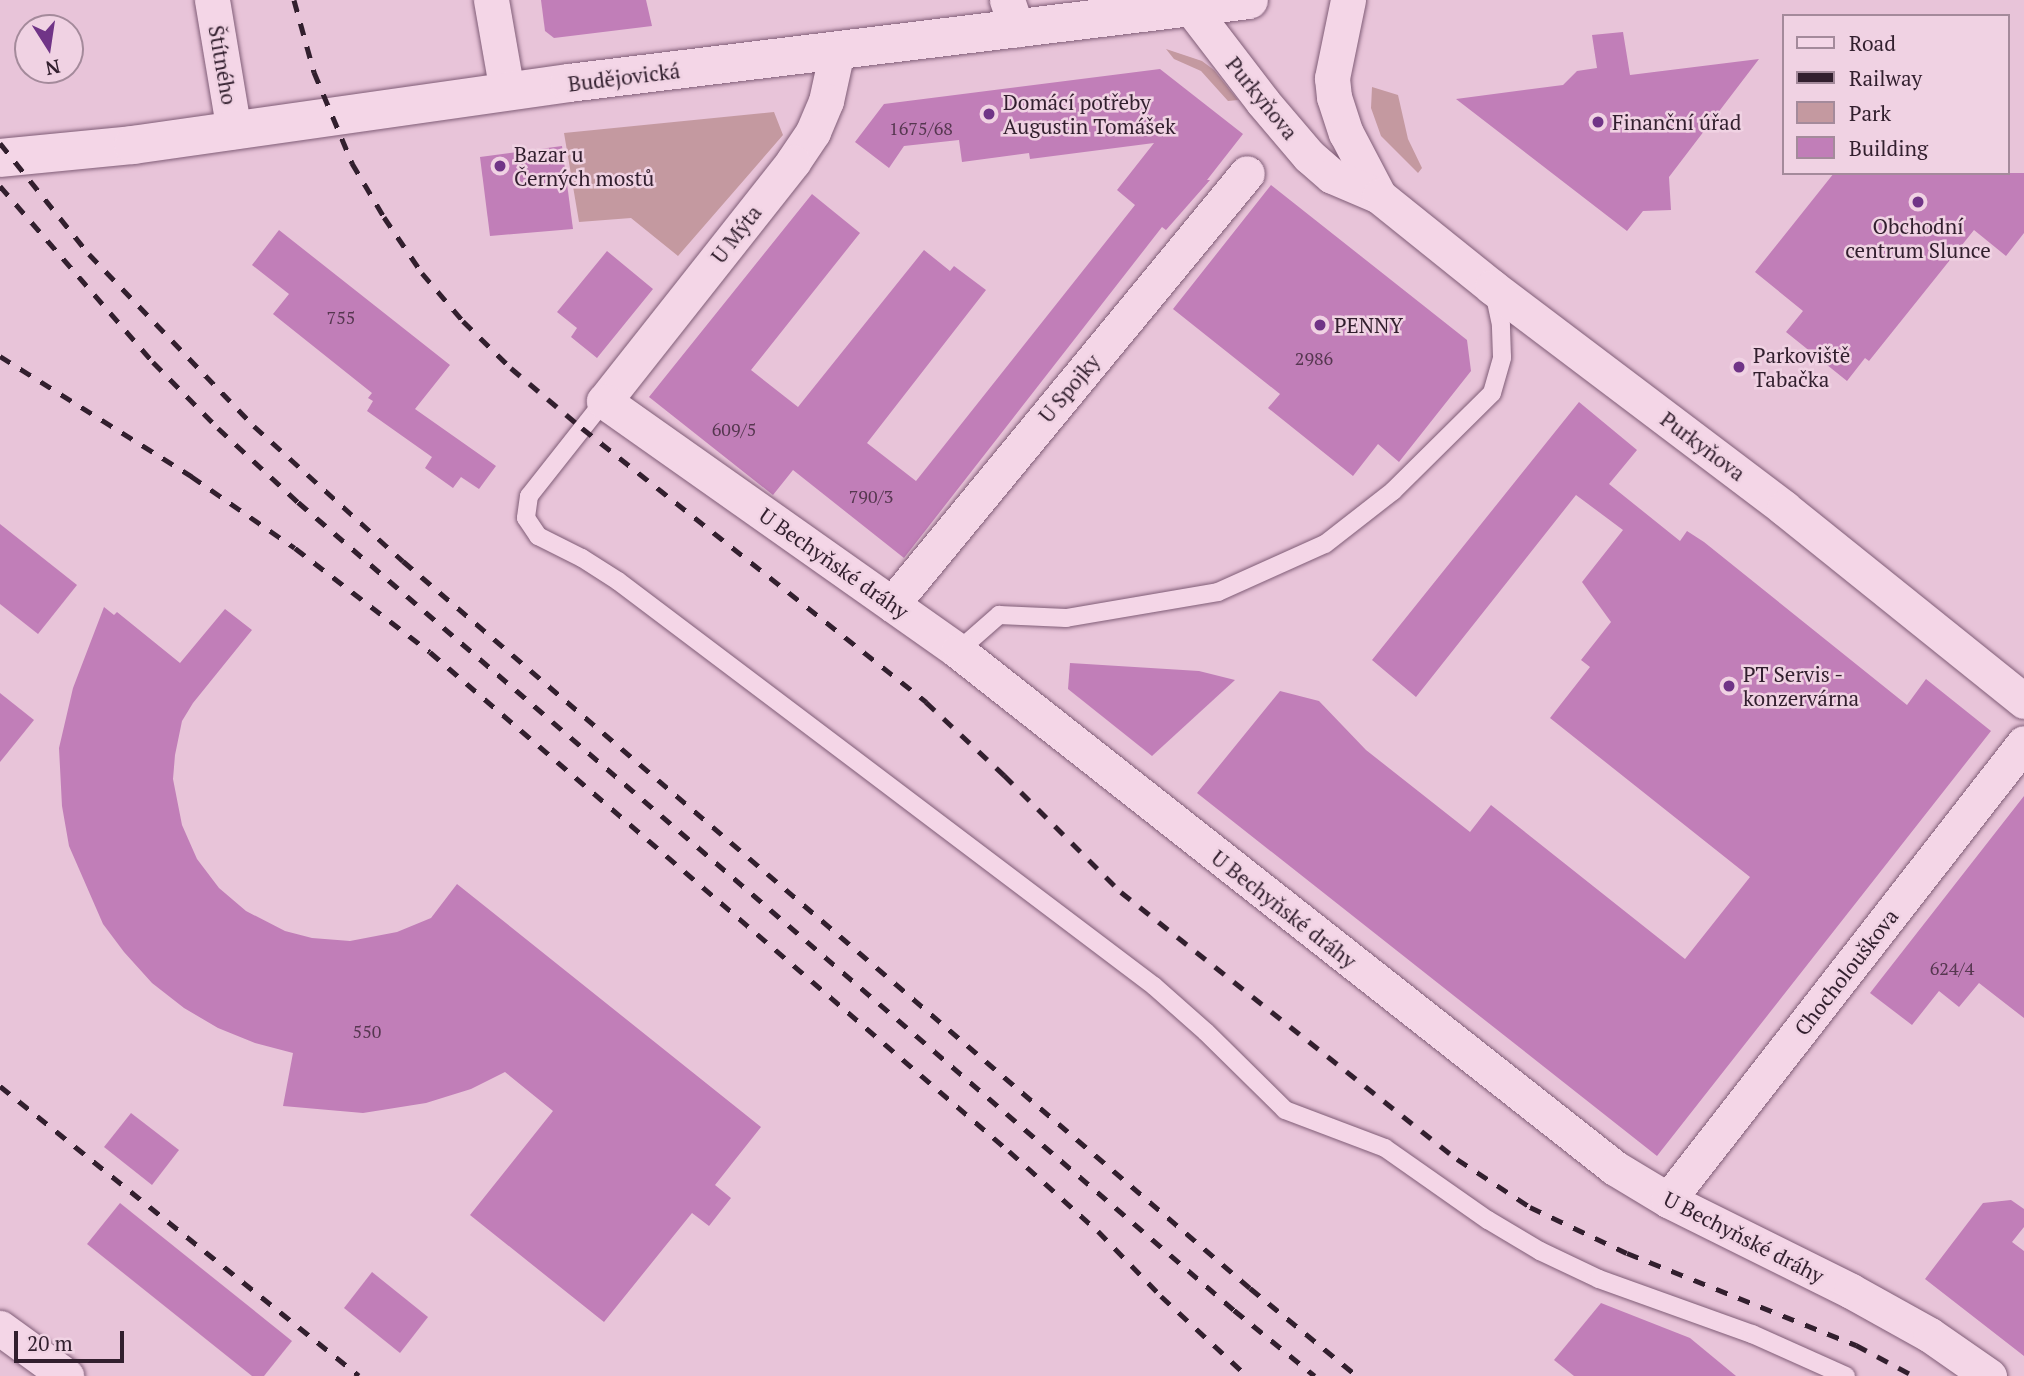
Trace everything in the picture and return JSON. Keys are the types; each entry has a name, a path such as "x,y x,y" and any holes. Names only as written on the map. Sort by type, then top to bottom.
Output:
{"main road":[{"name":"Budějovická","path":"0,158 234,131 507,92 837,51 1012,15 1191,8 1249,0"}],"street":[{"name":"Štítného","path":"212,0 234,131"},
{"path":"491,0 507,92"},
{"name":"Purkyňova","path":"1348,0 1332,78 1334,97 1346,133 1379,196"},
{"name":"Purkyňova","path":"1191,8 1308,156 1332,176 1379,196 1492,286 1784,508 2024,701"},
{"name":"U Mýta","path":"604,401 793,162 813,132 827,101 837,51"},
{"name":"U Spojky","path":"892,604 1247,173"},
{"name":"U Bechyňské dráhy","path":"604,401 958,651 1615,1168 1668,1200 1851,1291 1930,1335 1989,1376"},
{"name":"Chocholouškova","path":"1668,1200 2024,743"},
{"path":"0,1328 66,1376"}],"lane":[{"path":"958,651 999,615 1066,618 1218,592 1325,544 1393,491 1492,393 1502,357 1501,325 1492,286"},
{"path":"604,401 529,496 526,518 538,537 582,558 618,581 1154,986 1285,1110 1385,1148 1488,1220 1540,1251 1599,1279 1752,1334 1846,1376"}],"green space":[{"path":"1166,49 1202,61 1214,70 1238,100 1228,101 1201,71 1174,59"},
{"path":"1372,87 1398,95 1408,139 1422,168 1418,173 1381,136 1371,108"},
{"path":"774,112 783,135 678,256 631,218 579,222 564,133"}],"building":[{"path":"541,0 646,0 652,26 554,38 545,31"},
{"name":"Finanční úřad","path":"1623,32 1630,75 1759,59 1669,177 1671,210 1643,211 1627,231 1456,99 1563,85 1577,71 1597,68 1592,35"},
{"path":"1160,69 1243,134 1207,180 1210,180 1166,230 1162,227 904,558 793,470 773,495 649,397 812,194 860,233 751,370 798,407 924,250 950,271 954,266 986,290 867,443 916,481 1135,205 1117,190 1154,143 1030,159 1029,153 962,162 959,140 904,146 889,168 855,142 884,104"},
{"path":"562,146 573,229 490,236 480,157"},
{"name":"Obchodní centrum Slunce","path":"2024,173 2024,233 2006,256 1974,230 1869,361 1865,358 1847,381 1786,332 1803,311 1755,272 1832,175"},
{"name":"PENNY","path":"1271,185 1467,340 1471,371 1399,462 1378,444 1353,476 1268,408 1280,394 1173,309"},
{"path":"279,230 450,365 415,409 496,466 479,489 461,477 453,488 425,468 432,457 367,411 373,401 368,398 372,393 273,314 289,294 252,265"},
{"path":"607,251 653,289 597,358 571,337 577,328 557,312"},
{"path":"1579,402 1637,450 1609,484 1680,541 1687,531 1704,542 1907,705 1926,679 1991,731 1657,1156 1197,793 1280,691 1319,701 1366,750 1470,832 1491,805 1685,959 1750,877 1550,718 1590,667 1581,660 1611,622 1582,582 1623,530 1576,495 1416,697 1372,660"},
{"path":"0,524 77,585 38,634 0,604"},
{"path":"104,607 114,615 117,612 180,663 225,609 252,630 193,703 182,721 173,779 182,825 197,859 219,888 246,911 285,931 312,938 350,941 397,932 431,918 457,884 761,1127 715,1185 731,1198 709,1226 692,1213 604,1322 470,1215 553,1111 505,1072 471,1089 426,1103 363,1113 283,1106 293,1053 255,1043 218,1028 184,1008 152,983 103,924 69,846 62,806 59,748 73,688"},
{"path":"1070,663 1199,671 1235,680 1152,756 1068,689"},
{"path":"0,693 34,720 0,762"},
{"path":"2024,796 2024,1018 1979,983 1959,1007 1939,991 1912,1025 1870,993"},
{"path":"131,1113 179,1150 152,1185 104,1147"},
{"path":"2011,1200 2024,1209 2024,1227 2012,1242 2024,1251 2024,1356 1925,1279 1983,1203"},
{"path":"120,1203 292,1341 264,1376 252,1376 87,1244"},
{"path":"372,1272 428,1317 400,1353 344,1308"},
{"path":"1601,1303 1690,1338 1736,1376 1574,1376 1554,1360"}],"railway":[{"path":"294,0 314,72 352,163 422,273 463,321 511,368 582,428 926,702 1004,775 1121,892 1457,1159 1530,1207 1627,1253 1856,1345 1914,1376"},
{"path":"0,143 89,254 254,426 403,561 1250,1288 1357,1376"},
{"path":"0,186 153,362 218,428 298,502 1234,1310 1315,1376"},
{"path":"0,356 191,476 295,548 430,652 1009,1151 1098,1231 1161,1296 1247,1376"},
{"path":"0,1086 359,1376"}],"place":[{"name":"Domácí potřeby Augustin Tomášek","path":"989,114"},
{"name":"Finanční úřad","path":"1598,122"},
{"name":"Bazar u Černých mostů","path":"500,166"},
{"name":"Obchodní centrum Slunce","path":"1918,202"},
{"name":"PENNY","path":"1320,325"},
{"name":"Parkoviště Tabačka","path":"1739,367"},
{"name":"PT Servis - konzervárna","path":"1729,686"}]}
